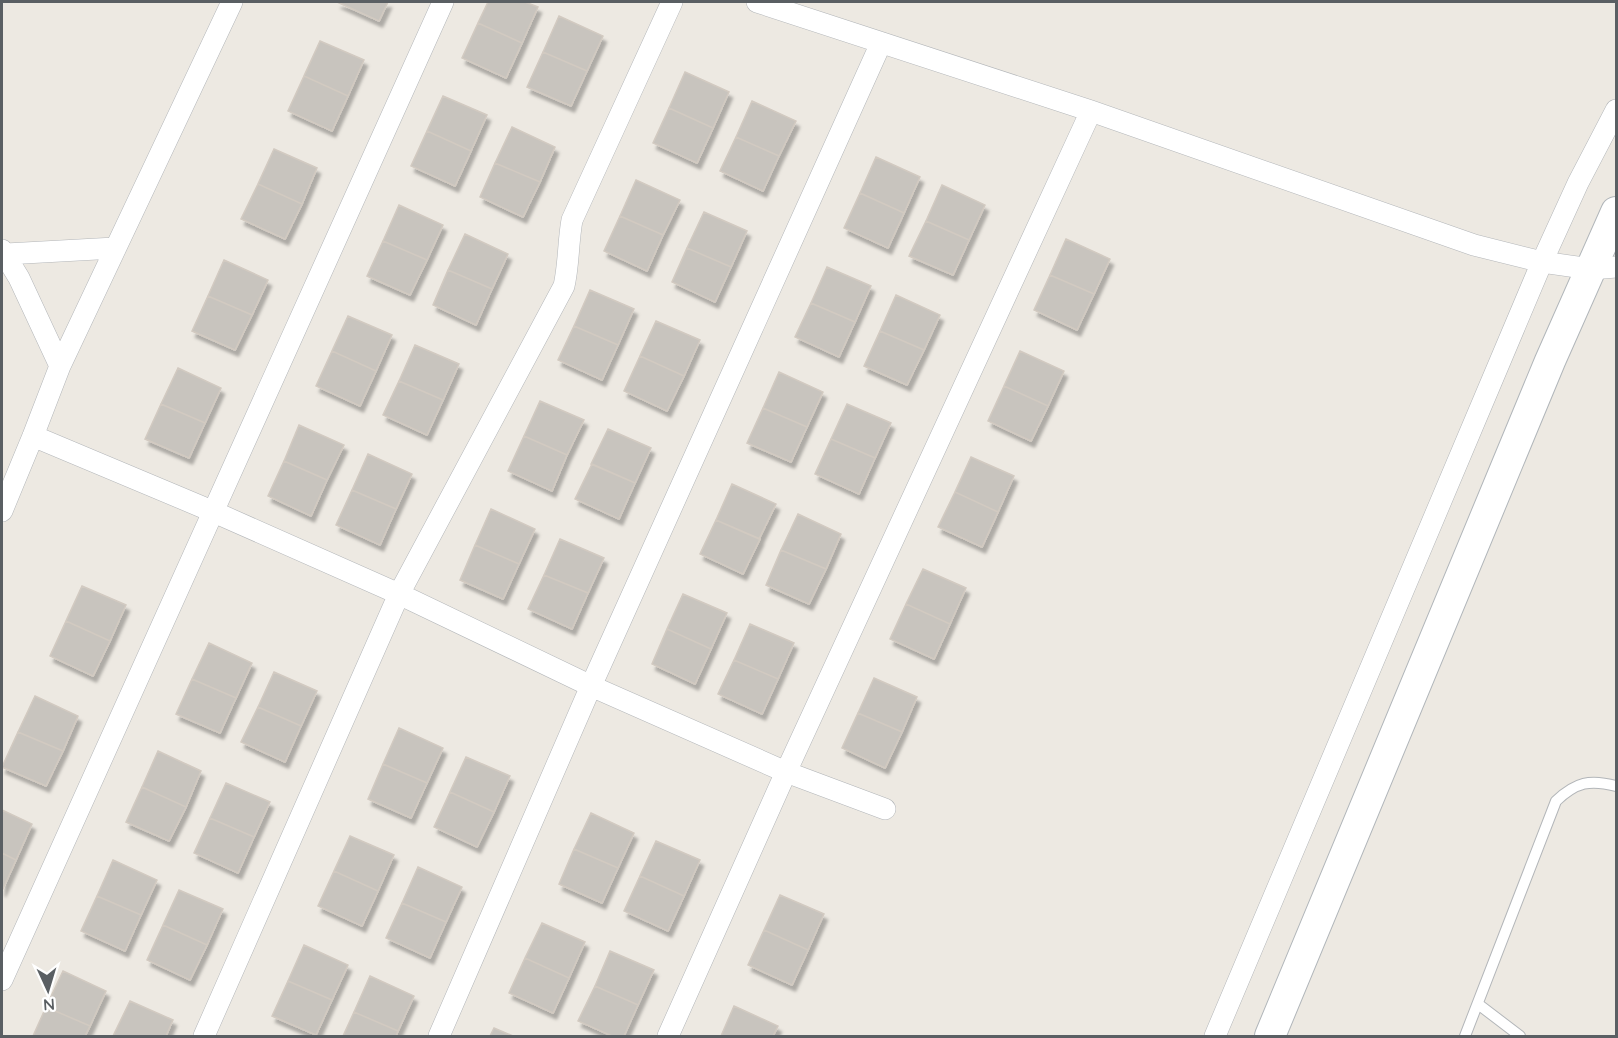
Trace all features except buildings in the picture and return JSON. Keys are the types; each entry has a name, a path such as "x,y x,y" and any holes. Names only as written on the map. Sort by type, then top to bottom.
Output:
{"street":[{"path":"2,512 60,366 232,2"},
{"path":"2,980 443,2"},
{"path":"204,1036 399,594 564,286 569,264 568,243 572,220 672,2"},
{"path":"757,2 1091,111 1474,245 1542,262 1604,268"},
{"path":"439,1036 591,686 881,42"},
{"path":"1215,1036 1542,262 1578,183 1617,110"},
{"path":"668,1036 786,772 1091,111"},
{"path":"1270,1036 1540,383 1604,268 1617,212"},
{"path":"60,366 19,278 4,252 115,248"},
{"path":"33,436 214,512 399,594 591,686 786,772 885,809"}],"lane":[{"path":"1465,1036 1557,801 1570,788 1589,782 1617,786"},
{"path":"1478,1004 1520,1036"}]}
